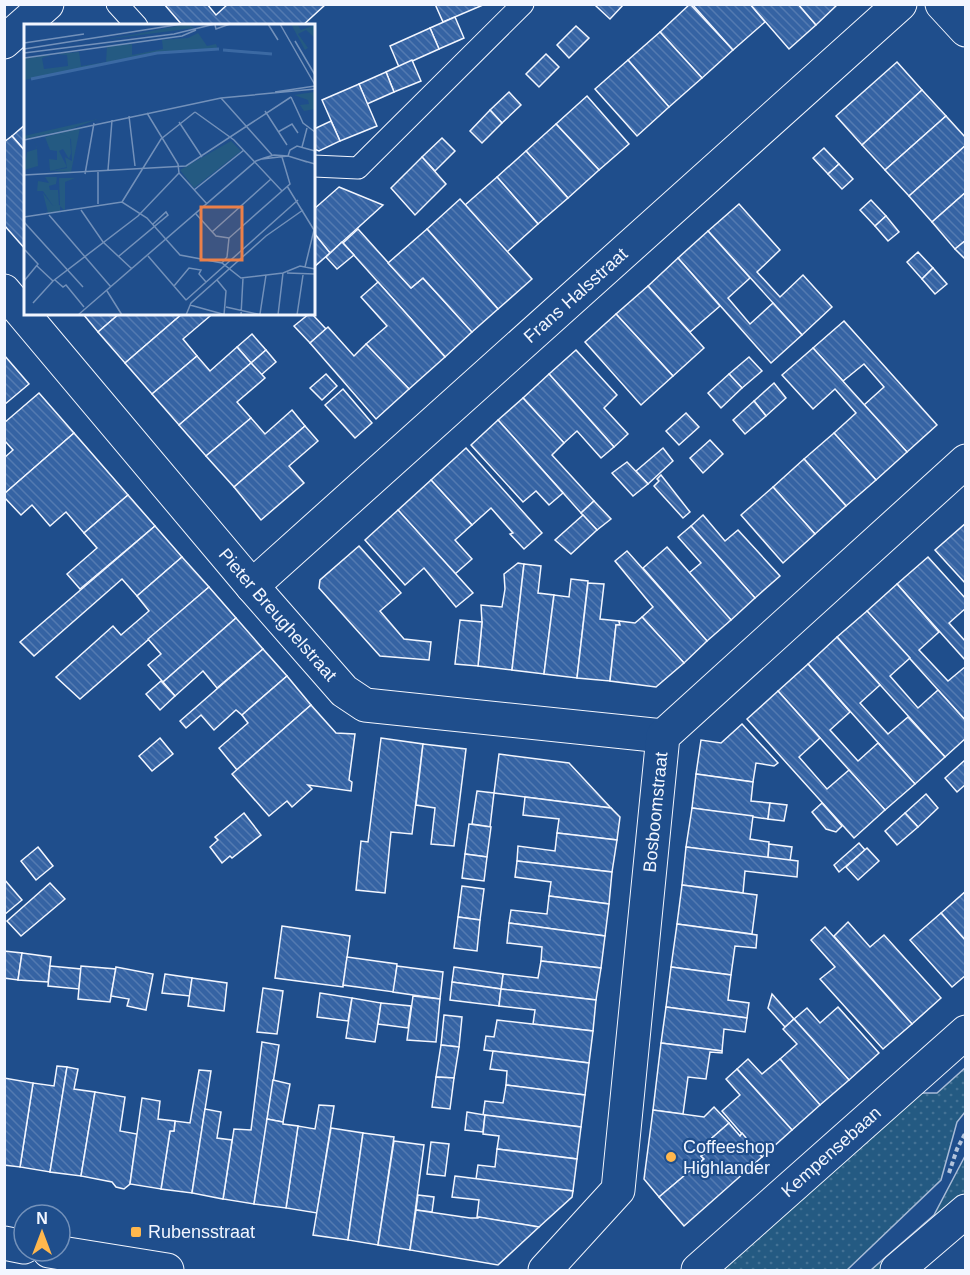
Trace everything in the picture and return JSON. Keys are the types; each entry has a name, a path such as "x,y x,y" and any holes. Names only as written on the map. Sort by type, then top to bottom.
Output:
{"street":[{"path":"24,24 47,4"},
{"name":"Frans Halsstraat","path":"252,586 900,4"},
{"path":"942,4 966,30"},
{"path":"4,42 24,24"},
{"name":"Pieter Breughelstraat","path":"4,291 24,315"},
{"name":"Pieter Breughelstraat","path":"24,315 252,586 344,691 364,705 663,736"},
{"name":"Bosboomstraat","path":"545,1270 618,1190 663,736 966,461"},
{"name":"Kempensebaan","path":"698,1270 966,1032"},
{"path":"897,1270 966,1211"},
{"path":"72,1255 167,1270"}],"lane":[{"path":"117,4 135,24"},
{"path":"315,166 358,168 523,4"}],"shaded area":[{"path":"965,1068 965,1112 957,1122 941,1180 847,1270 722,1270 918,1093 937,1093"},
{"path":"965,1156 965,1199 885,1270 871,1270 934,1215"}],"building":[{"path":"164,4 207,4 216,15 228,4 326,4 304,24 181,24"},
{"path":"435,4 483,4 483,5 443,22"},
{"path":"598,4 624,4 610,19 596,6"},
{"path":"690,4 733,50 702,78 660,32"},
{"path":"692,4 750,4 765,22 733,50"},
{"path":"750,4 798,4 816,25 789,49"},
{"path":"798,4 838,4 816,25"},
{"path":"455,17 464,38 439,49 430,28"},
{"path":"576,26 589,38 569,58 557,45"},
{"path":"430,28 439,49 399,67 390,46"},
{"path":"660,32 702,78 669,107 628,60"},
{"path":"546,54 559,67 539,87 526,74"},
{"path":"412,60 421,81 394,92 386,72"},
{"path":"628,60 669,107 637,136 595,89"},
{"path":"897,62 922,90 862,145 836,116"},
{"path":"386,72 394,92 367,104 359,84"},
{"path":"359,84 377,126 340,141 322,100"},
{"path":"922,90 946,116 885,170 862,145"},
{"path":"509,92 521,105 502,123 490,110"},
{"path":"587,96 629,144 599,170 556,124"},
{"path":"490,110 502,123 482,143 470,131"},
{"path":"946,116 966,138 966,145 909,196 885,170"},
{"path":"331,121 340,141 319,151 315,149 315,129"},
{"path":"556,124 599,170 568,198 526,151"},
{"path":"24,126 24,150 12,136"},
{"path":"12,136 24,150 24,248 4,225 4,142"},
{"path":"442,138 455,151 435,171 422,157"},
{"path":"966,145 966,192 932,222 909,196"},
{"path":"824,148 839,164 828,174 813,158"},
{"path":"526,151 568,198 538,224 497,177"},
{"path":"422,157 446,184 415,215 391,188"},
{"path":"839,164 853,179 842,189 828,174"},
{"path":"497,177 538,224 507,252 465,205"},
{"path":"339,187 383,205 330,253 315,235 315,208"},
{"path":"966,192 966,240 955,249 932,222"},
{"path":"460,199 532,279 498,309 427,229"},
{"path":"871,200 886,216 875,226 860,210"},
{"path":"739,204 780,250 757,272 780,297 803,275 832,307 802,335 708,231"},
{"path":"886,216 899,232 888,241 875,226"},
{"path":"358,229 411,288 423,278 472,332 445,357 343,243"},
{"path":"427,229 498,309 472,332 423,278 411,288 388,263"},
{"path":"708,231 750,278 728,298 750,324 773,303 802,335 771,363 678,258"},
{"path":"315,234 330,253 315,266"},
{"path":"966,240 966,260 955,249"},
{"path":"342,242 354,255 337,269 326,257"},
{"path":"918,252 933,268 922,279 907,262"},
{"path":"678,258 720,306 690,332 648,286"},
{"path":"933,268 947,284 935,294 922,279"},
{"path":"378,282 445,357 409,389 366,344 387,326 361,297"},
{"path":"648,286 704,348 673,376 616,314"},
{"path":"616,314 673,376 641,405 585,342"},
{"path":"84,315 118,315 98,332"},
{"path":"118,315 181,315 125,363 98,332"},
{"path":"181,315 210,316 183,339 197,356 152,394 125,363"},
{"path":"308,315 313,315 326,329 310,343 294,326"},
{"path":"844,321 937,425 907,452 864,405 884,387 864,364 843,381 813,348"},
{"path":"328,327 354,356 366,344 409,389 376,419 310,343"},
{"path":"252,334 266,350 251,363 237,347"},
{"path":"237,347 251,363 179,425 152,394 197,356 210,371"},
{"path":"813,348 907,452 876,480 834,433 856,413 835,389 813,409 782,375"},
{"path":"266,350 276,362 261,375 251,363"},
{"path":"576,350 617,395 604,408 628,434 614,447 549,374"},
{"path":"4,355 29,384 4,405"},
{"path":"749,357 762,371 742,388 729,374"},
{"path":"251,363 265,378 237,402 251,418 206,456 179,425"},
{"path":"326,374 337,386 322,400 310,388"},
{"path":"549,374 614,447 601,458 577,431 564,443 523,398"},
{"path":"729,374 742,388 721,408 708,393"},
{"path":"774,383 786,398 766,416 754,401"},
{"path":"343,389 372,423 355,438 325,405"},
{"path":"39,393 74,433 4,494 4,458 13,450 4,440 4,423"},
{"path":"523,398 564,443 552,455 594,501 581,513 498,420"},
{"path":"754,401 766,416 745,434 733,420"},
{"path":"292,410 305,426 234,487 206,456 251,418 265,434"},
{"path":"686,413 699,427 679,445 666,431"},
{"path":"498,420 563,493 549,505 536,491 523,502 471,445"},
{"path":"305,426 318,441 289,466 304,483 261,520 234,487"},
{"path":"74,433 128,495 84,533 66,512 50,526 32,505 21,515 4,497 4,494"},
{"path":"834,433 876,480 846,506 804,459"},
{"path":"710,440 723,454 703,473 690,458"},
{"path":"466,448 542,533 524,549 491,508 472,525 431,480"},
{"path":"663,448 673,461 648,484 636,471"},
{"path":"804,459 846,506 815,534 773,487"},
{"path":"627,462 648,484 633,496 612,473"},
{"path":"661,475 690,512 683,518 654,486"},
{"path":"431,480 472,525 455,540 472,559 455,574 398,510"},
{"path":"773,487 815,534 783,563 741,515"},
{"path":"128,495 155,526 80,589 67,574 97,548 84,533"},
{"path":"594,501 611,519 597,530 581,513"},
{"path":"398,510 473,593 456,607 424,568 405,585 365,540"},
{"path":"583,515 597,530 571,554 555,540"},
{"path":"703,515 725,541 738,530 780,576 755,598 691,526"},
{"path":"966,523 966,584 935,550"},
{"path":"155,526 182,557 137,596 122,579 34,656 20,642"},
{"path":"691,526 755,598 731,620 689,573 701,563 678,537"},
{"path":"359,546 401,593 380,611 404,639 431,642 429,660 380,656 319,588 320,580"},
{"path":"667,547 731,620 707,641 643,568"},
{"path":"627,551 707,641 684,663 642,617 653,607 615,561"},
{"path":"182,557 209,587 80,699 56,677 113,626 121,635 149,611 137,596"},
{"path":"928,557 966,599 966,608 949,623 966,642 966,661 897,584"},
{"path":"518,563 524,564 512,670 478,666 482,622 481,605 502,607 505,589 504,574"},
{"path":"524,564 541,566 538,593 554,595 544,674 512,670"},
{"path":"571,579 588,581 577,678 544,674 554,595 569,597"},
{"path":"588,583 604,584 600,619 619,621 620,625 616,625 610,681 577,678"},
{"path":"897,584 939,632 919,650 948,681 966,666 966,721 867,611"},
{"path":"209,587 236,618 163,682 148,665 161,654 148,639"},
{"path":"867,611 910,658 890,676 918,708 938,690 966,721 966,738 945,757 837,637"},
{"path":"642,617 684,663 656,687 610,681 616,625 620,625 619,621 635,623"},
{"path":"236,618 263,649 217,688 203,671 175,696 163,682"},
{"path":"460,620 482,622 478,666 455,664"},
{"path":"837,637 880,685 860,703 888,734 908,717 945,757 915,784 808,664"},
{"path":"263,649 287,676 242,715 236,710 214,730 201,715 186,728 180,721"},
{"path":"808,664 850,712 830,730 858,761 878,743 915,784 885,810 778,691"},
{"path":"287,676 311,705 237,770 219,748 248,723 242,715"},
{"path":"161,681 175,696 160,710 146,694"},
{"path":"778,691 820,738 799,757 827,789 849,770 885,810 854,838 747,719"},
{"path":"311,705 336,733 355,734 349,780 352,782 351,791 308,785 312,789 292,807 287,801 269,816 232,774"},
{"path":"742,724 778,763 774,766 756,763 753,782 696,774 701,740 721,743"},
{"path":"160,738 173,754 152,771 139,756"},
{"path":"381,738 423,744 412,834 391,832 385,893 356,890 361,841 368,842"},
{"path":"423,744 466,749 454,846 431,844 435,808 416,805"},
{"path":"499,754 569,763 611,808 494,793"},
{"path":"965,760 966,784 957,792 945,778"},
{"path":"696,774 753,782 751,801 770,803 768,819 692,808"},
{"path":"477,791 494,793 490,827 472,824"},
{"path":"926,794 938,808 918,827 905,813"},
{"path":"525,797 611,808 620,817 617,840 557,833 559,819 523,815"},
{"path":"770,803 787,805 784,821 768,819"},
{"path":"822,803 842,826 836,832 826,829 812,812"},
{"path":"692,808 753,816 750,839 769,842 768,858 686,847"},
{"path":"244,813 261,835 222,863 210,847 218,840 215,837"},
{"path":"905,813 918,827 897,845 885,831"},
{"path":"469,824 491,827 487,857 465,854"},
{"path":"557,833 617,840 612,872 517,861 518,846 555,851"},
{"path":"859,843 865,850 839,872 834,865"},
{"path":"769,844 792,847 790,861 768,858"},
{"path":"38,847 53,866 36,880 21,861"},
{"path":"686,847 798,861 797,877 745,871 743,893 682,885"},
{"path":"867,848 879,861 858,880 846,867"},
{"path":"465,854 487,857 484,881 462,878"},
{"path":"517,861 612,872 609,904 549,896 551,882 515,877"},
{"path":"4,879 22,900 4,915"},
{"path":"50,883 65,899 21,936 7,921"},
{"path":"682,885 757,895 752,934 677,924"},
{"path":"462,886 484,889 480,920 458,917"},
{"path":"966,891 966,941 941,913"},
{"path":"549,896 609,904 605,936 509,923 511,910 547,914"},
{"path":"941,913 966,941 966,975 952,987 910,940"},
{"path":"458,917 480,920 477,951 454,948"},
{"path":"848,922 870,947 884,935 941,998 912,1024 834,936"},
{"path":"509,923 605,936 601,968 541,961 542,947 507,943"},
{"path":"677,924 757,935 756,948 735,946 731,975 671,967"},
{"path":"282,926 350,936 343,987 275,978"},
{"path":"825,927 912,1024 883,1049 820,979 835,967 811,940"},
{"path":"4,951 22,953 18,980 4,978"},
{"path":"22,953 51,957 48,982 18,980"},
{"path":"347,957 397,964 394,992 343,985"},
{"path":"541,961 601,968 596,1000 501,989 503,974 538,978"},
{"path":"50,966 81,969 79,989 48,986"},
{"path":"81,966 116,969 110,1002 78,999"},
{"path":"397,966 443,972 440,999 393,992"},
{"path":"116,967 153,974 146,1010 127,1006 129,999 111,996"},
{"path":"454,967 503,974 501,989 452,982"},
{"path":"671,967 731,975 728,1000 749,1003 747,1018 666,1007"},
{"path":"165,974 192,978 190,996 162,993"},
{"path":"192,978 227,983 224,1011 188,1006"},
{"path":"452,982 501,989 499,1006 450,1000"},
{"path":"263,988 283,991 277,1034 257,1032"},
{"path":"501,989 596,1000 593,1031 533,1024 535,1010 499,1006"},
{"path":"320,993 352,998 348,1021 317,1017"},
{"path":"772,994 794,1019 785,1027 768,1008"},
{"path":"413,996 440,999 436,1042 407,1040"},
{"path":"352,998 381,1003 375,1042 346,1038"},
{"path":"381,1003 411,1006 408,1028 378,1024"},
{"path":"666,1007 747,1018 745,1032 724,1029 722,1051 661,1043"},
{"path":"838,1007 879,1053 849,1080 794,1019 807,1008 820,1023"},
{"path":"444,1015 462,1017 459,1047 441,1045"},
{"path":"794,1019 849,1080 820,1105 780,1059 797,1044 783,1029"},
{"path":"497,1020 593,1031 589,1063 484,1050 486,1036 494,1037"},
{"path":"262,1042 279,1045 254,1204 223,1199 234,1129 251,1130"},
{"path":"661,1043 722,1051 722,1053 710,1052 706,1079 688,1077 683,1114 653,1110"},
{"path":"441,1045 459,1047 454,1078 436,1077"},
{"path":"493,1051 589,1063 585,1095 506,1085 507,1071 490,1069"},
{"path":"748,1059 762,1074 780,1059 820,1105 792,1130 737,1069"},
{"path":"57,1066 67,1067 50,1172 20,1167 33,1083 54,1086"},
{"path":"67,1067 78,1069 74,1089 95,1092 81,1176 50,1172"},
{"path":"737,1069 792,1130 762,1157 722,1111 740,1095 726,1079"},
{"path":"199,1070 211,1071 192,1193 161,1189 170,1131 174,1131 175,1121 190,1123"},
{"path":"436,1077 454,1078 450,1109 432,1107"},
{"path":"4,1078 33,1083 20,1167 4,1165"},
{"path":"273,1080 290,1084 283,1122 267,1119"},
{"path":"506,1085 585,1095 581,1127 483,1115 485,1101 503,1103"},
{"path":"95,1092 125,1097 120,1131 137,1134 130,1184 124,1189 116,1187 112,1182 81,1176"},
{"path":"142,1098 160,1101 158,1119 175,1121 174,1131 170,1131 161,1189 130,1184"},
{"path":"319,1105 334,1106 317,1213 286,1208 298,1126 315,1129"},
{"path":"714,1107 729,1123 705,1144 704,1154 701,1156 704,1159 659,1197 644,1179 653,1110 704,1117"},
{"path":"205,1109 221,1112 217,1138 232,1140 223,1199 192,1193"},
{"path":"467,1112 485,1115 483,1132 465,1130"},
{"path":"485,1115 581,1127 577,1159 497,1149 499,1136 483,1134"},
{"path":"267,1119 298,1126 286,1208 254,1204"},
{"path":"729,1123 740,1136 742,1133 762,1157 684,1226 659,1197 704,1159 701,1156 704,1154 705,1144"},
{"path":"331,1128 363,1133 348,1240 313,1235"},
{"path":"363,1133 394,1137 378,1245 348,1240"},
{"path":"394,1141 424,1145 410,1250 378,1245"},
{"path":"431,1142 449,1144 445,1176 427,1174"},
{"path":"497,1149 577,1159 573,1191 476,1179 478,1165 495,1167"},
{"path":"455,1176 573,1191 572,1197 539,1227 477,1217 479,1200 452,1197"},
{"path":"418,1195 434,1197 432,1212 416,1210"},
{"path":"416,1210 539,1227 498,1265 410,1250"}],"place":[{"name":"Coffeeshop Highlander","path":"671,1157"},
{"name":"Rubensstraat","path":"136,1232"}]}
